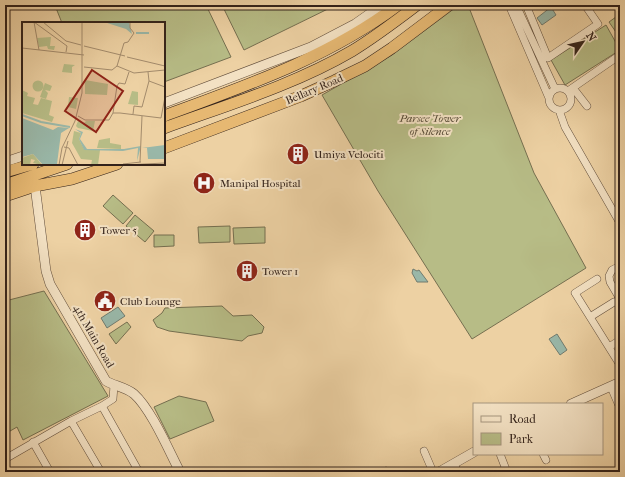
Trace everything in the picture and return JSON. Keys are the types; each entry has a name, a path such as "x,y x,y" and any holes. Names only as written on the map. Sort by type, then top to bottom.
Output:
{"highway":[{"path":"165,116 315,56 344,42 384,9 398,5"},
{"name":"Bellary Road","path":"165,128 284,84 322,66 376,36 417,5"},
{"name":"Bellary Road","path":"165,148 334,81 365,66 392,48 449,5"},
{"path":"5,172 30,165"},
{"path":"5,185 64,165"},
{"path":"5,196 36,186 72,179 114,165"}],"street":[{"path":"509,5 553,107 559,110 566,109 570,104 570,90"},
{"path":"516,5 556,89"},
{"path":"526,5 548,58 598,24 585,5"},
{"path":"165,104 311,47 384,9"},
{"path":"570,90 620,55"},
{"path":"549,98 556,89 562,88 570,90 587,106"},
{"path":"559,110 565,127 620,223"},
{"path":"5,162 22,156"},
{"name":"4th Main Road","path":"36,186 46,272 50,284 96,367 106,380 114,385 125,388 135,395 146,408 180,472"},
{"path":"590,317 617,301 609,276 612,270 620,266"},
{"path":"597,279 576,293 620,365"},
{"path":"609,347 620,340"},
{"path":"573,403 620,382"},
{"path":"5,459 33,442 113,399 114,385"},
{"path":"611,387 620,408"},
{"path":"102,406 139,472"},
{"path":"71,421 101,472"},
{"path":"33,442 50,472"},
{"path":"424,451 433,472"},
{"path":"439,472 456,468 473,453"},
{"path":"500,455 507,472"}],"green space":[{"path":"62,5 206,5 231,57 165,82 165,22 62,22 56,8"},
{"path":"222,5 336,5 244,50"},
{"name":"Parsee Tower of Silence","path":"459,5 468,5 534,173 586,268 472,339 378,191 322,95 392,55"},
{"path":"620,14 620,38 609,22"},
{"path":"606,25 620,50 565,85 551,60"},
{"path":"113,195 133,213 123,224 103,206"},
{"path":"135,215 154,231 145,242 126,226"},
{"path":"230,226 230,242 199,243 198,227"},
{"path":"265,227 265,243 234,244 233,228"},
{"path":"154,235 174,235 174,246 154,247"},
{"path":"5,283 9,300 44,291 108,396 23,440 17,427 5,434"},
{"path":"222,306 233,316 252,315 264,327 262,333 248,336 242,341 169,331 157,327 153,320 162,313 165,308"},
{"path":"127,322 131,327 116,344 109,334"},
{"path":"179,396 206,402 214,421 170,439 154,407"}],"shaded area":[{"path":"551,7 556,15 542,25 537,18"},
{"path":"413,269 417,271 419,270 428,282 417,282 412,273"},
{"path":"118,307 125,316 107,328 101,318"},
{"path":"557,334 567,350 560,355 549,339"}],"place":[{"name":"Umiya Velociti","path":"298,154"},
{"name":"Manipal Hospital","path":"204,183"},
{"name":"Tower 5","path":"85,230"},
{"name":"Tower 1","path":"247,271"},
{"name":"Club Lounge","path":"105,301"}]}
